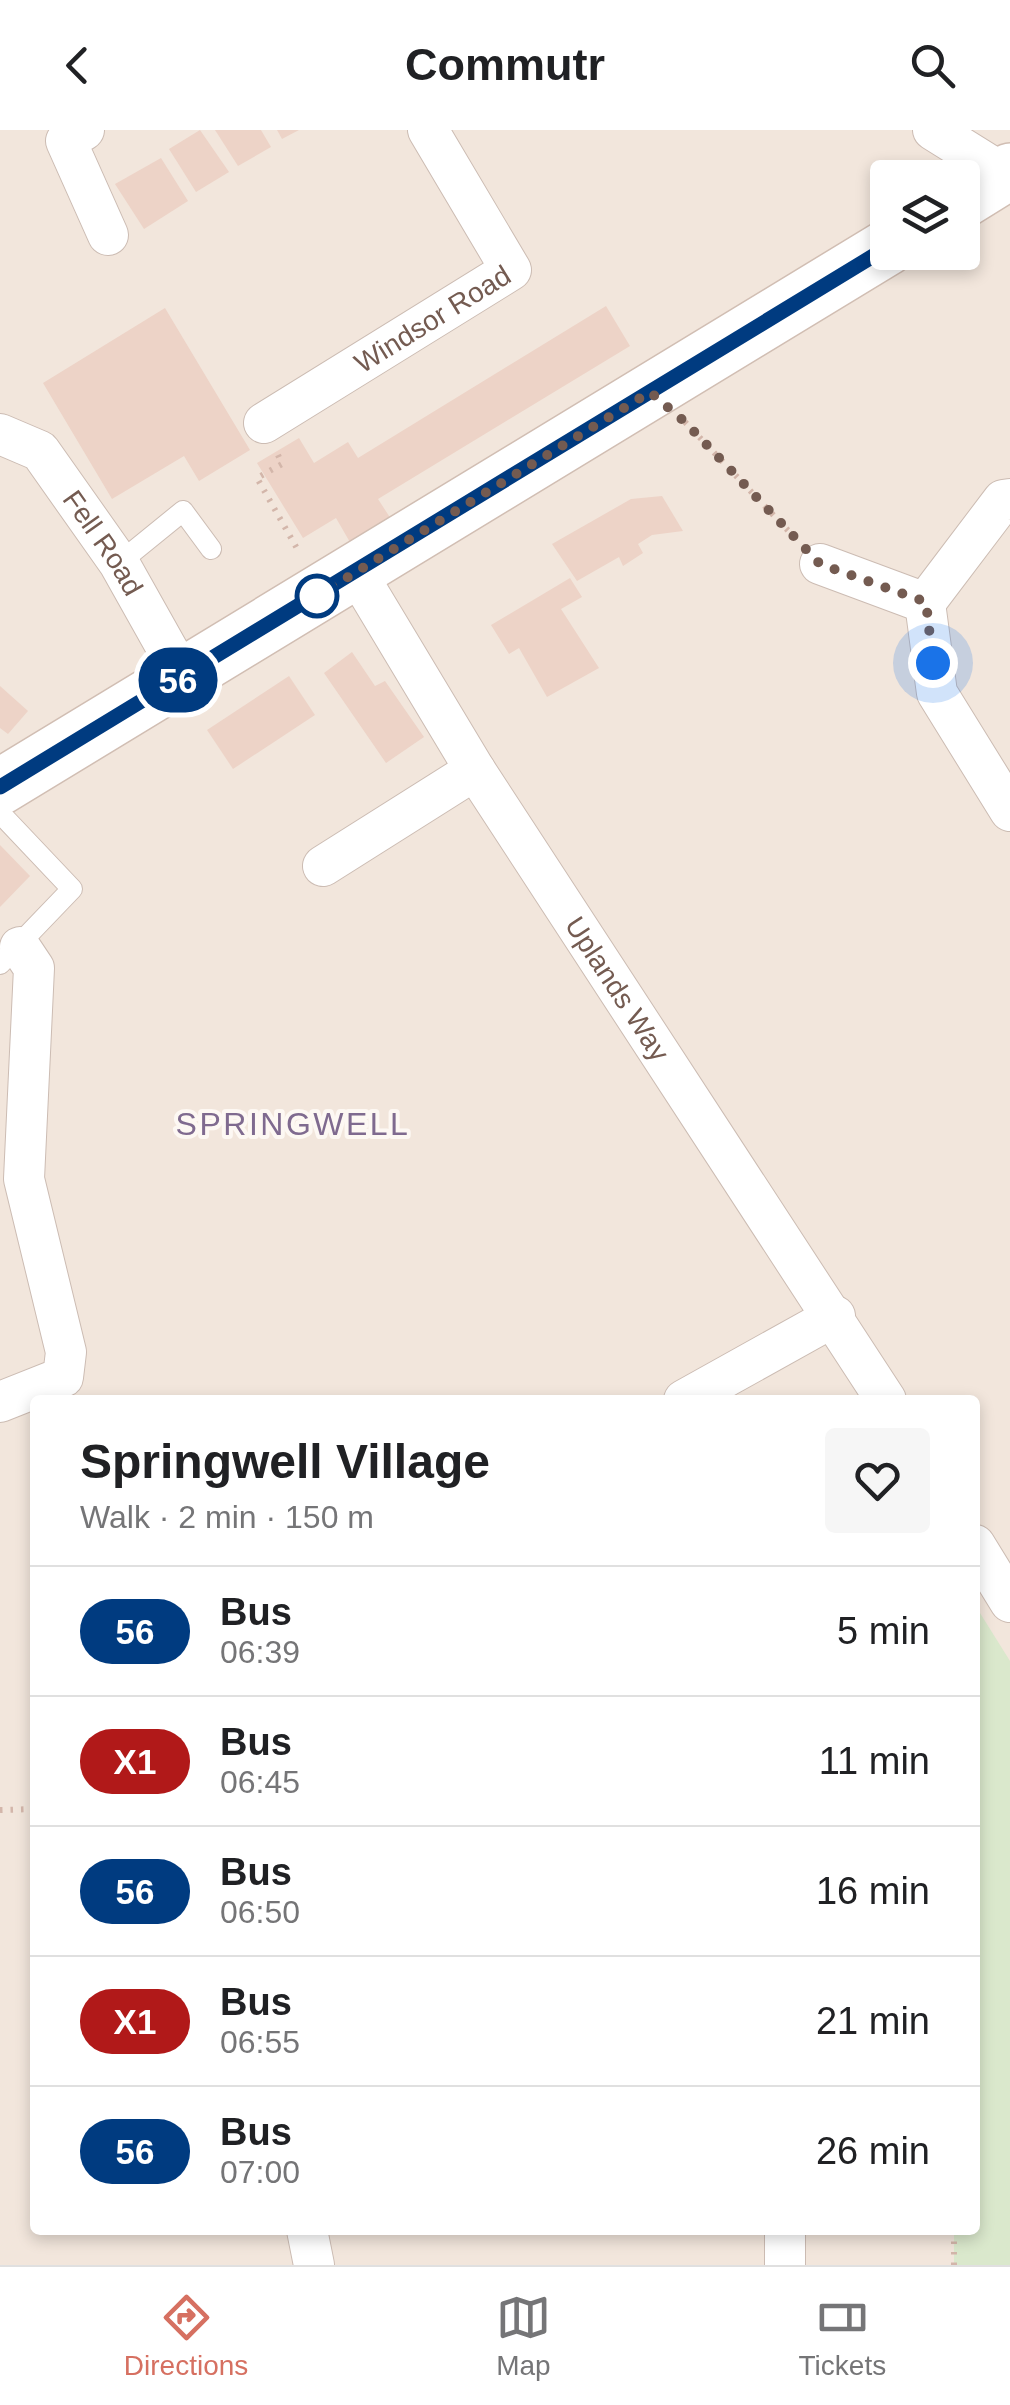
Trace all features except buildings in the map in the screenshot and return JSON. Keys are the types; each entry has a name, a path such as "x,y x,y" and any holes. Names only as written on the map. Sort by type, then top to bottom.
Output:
{"main road":[{"path":"18,768 183,676 870,258"}],"street":[{"name":"Windsor Road","path":"264,423 511,270 428,130"},
{"path":"933,130 993,183"},
{"path":"70,134 108,235"},
{"name":"Fell Road","path":"0,434 40,451 119,563 183,676"},
{"path":"1010,499 1004,500 926,602 936,693 1010,811"},
{"path":"820,564 926,602"},
{"name":"Uplands Way","path":"340,582 475,770 883,1395"},
{"path":"323,866 475,770"},
{"path":"0,1402 63,1377 66,1352 24,1178 34,968 10,955"},
{"path":"693,1395 834,1316"},
{"path":"980,1553 1010,1602"},
{"path":"309,2235 314,2265"},
{"path":"785,2235 785,2265"}],"lane":[{"path":"119,563 183,511 211,550"},
{"path":"0,813 72,889 10,955"}],"path":[{"path":"650,392 685,422 820,564"},
{"path":"264,423 282,464 257,478 340,582"},
{"path":"0,1810 30,1809"},
{"path":"954,2235 954,2265"}],"shaded area":[{"path":"0,130 1010,130 1010,2265 0,2265"}],"green space":[{"path":"980,1613 1010,1661 1010,2265 954,2265 954,2235 980,2235"}],"bus line":[{"name":"56","path":"0,787 870,258"}],"district":[{"name":"SPRINGWELL","path":"293,1124"}],"route":[{"path":"317,596 650,392 685,422 820,564 926,602 933,663"}]}
